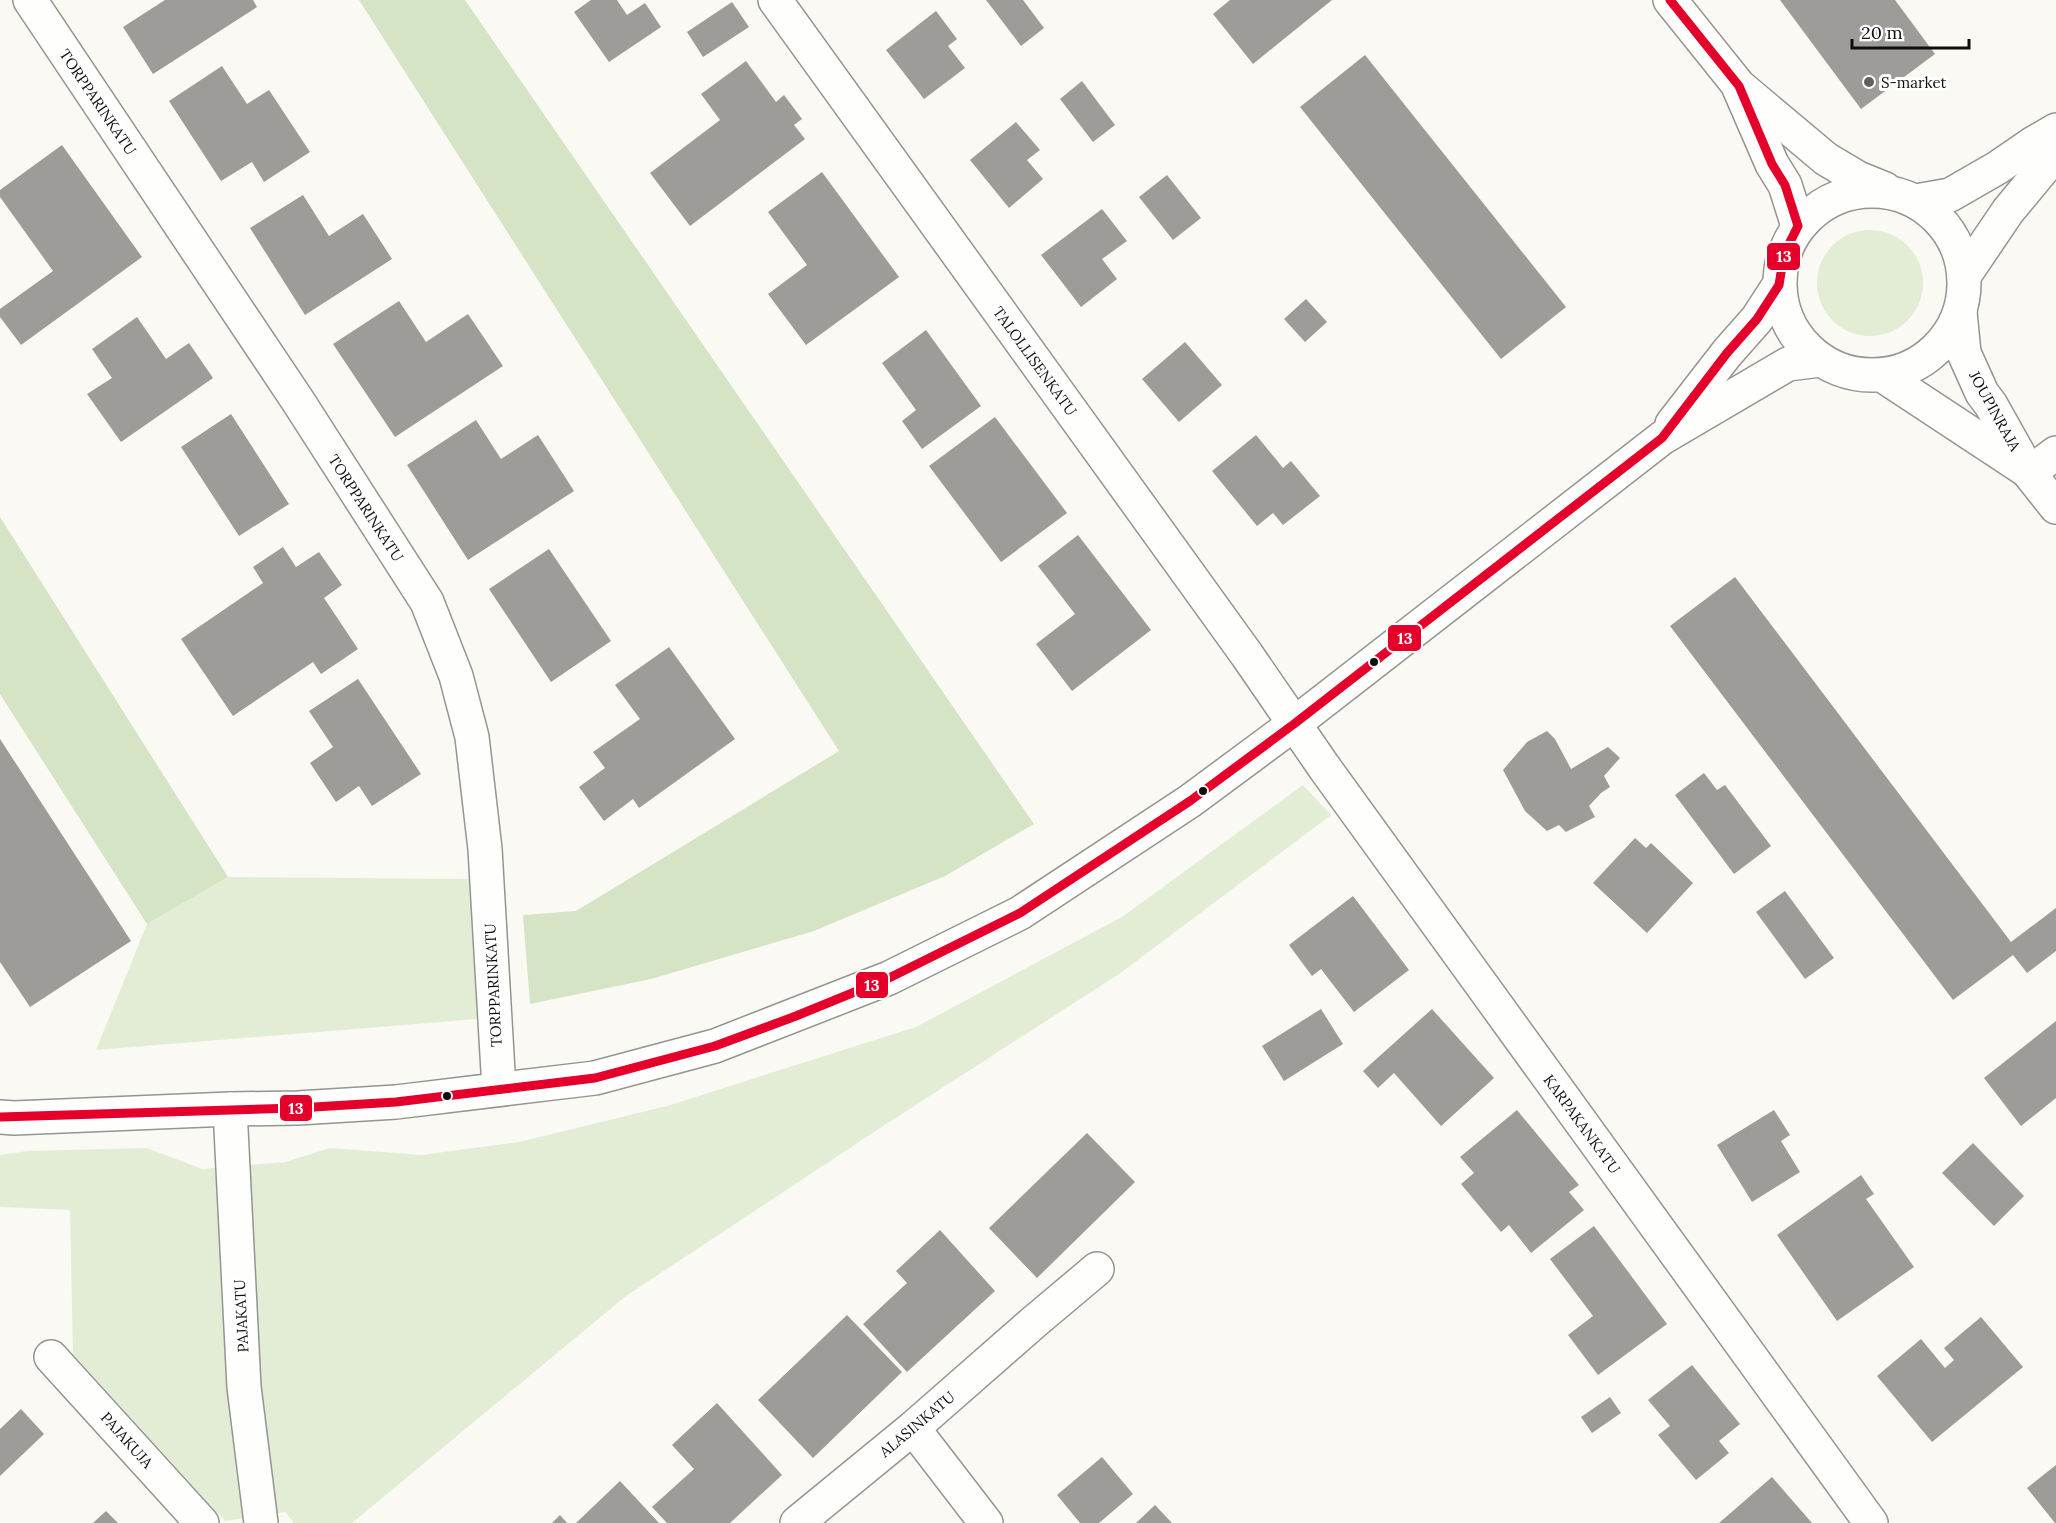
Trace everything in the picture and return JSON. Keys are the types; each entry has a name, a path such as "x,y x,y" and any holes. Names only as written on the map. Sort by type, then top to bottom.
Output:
{"street":[{"name":"TORPPARINKATU","path":"30,0 298,401 427,602 456,676 472,737 485,849 499,1089"},
{"name":"TALOLLISENKATU","path":"775,0 1247,655 1294,724"},
{"path":"1670,0 1739,86 1826,159 1858,178 1904,196 1941,220 1957,246 1964,276 1964,294 1960,312 1948,335 1930,355 1907,369 1881,375 1850,373 1821,360 1799,340 1784,314 1779,285 1784,254 1798,226 1817,208 1840,195 1866,190 1904,196 1950,195 2056,130"},
{"path":"1739,86 1772,164 1785,185 1798,226"},
{"path":"1964,276 2008,211 2056,153"},
{"path":"1662,438 1727,353 1757,319 1779,285"},
{"name":"JOUPINRAJA","path":"1960,312 1964,353 1982,393 2030,473 2056,507"},
{"path":"4,1119 396,1102 595,1078 715,1046 889,978 1020,913 1190,801 1294,724 1662,438 1788,364 1821,360"},
{"name":"JOUPINRAJA","path":"1881,375 2030,473"},
{"path":"2030,473 2056,453"},
{"name":"KARPAKANKATU","path":"1294,724 1871,1523"},
{"name":"PAJAKATU","path":"230,1109 244,1387 261,1523"},
{"name":"ALASINKATU","path":"797,1523 913,1428 1097,1269"},
{"name":"PAJAKUJA","path":"51,1357 202,1523"},
{"path":"913,1428 986,1523"}],"green space":[{"path":"359,0 465,0 1034,824 945,876 814,931 651,979 530,1004 523,915 576,911 839,751"},
{"path":"1870,230 1890,234 1907,246 1919,263 1923,283 1919,303 1907,320 1890,332 1870,336 1850,332 1833,320 1821,303 1817,283 1821,263 1833,246 1850,234"},
{"path":"0,517 228,877 147,924 0,694"},
{"path":"1303,785 1331,815 1119,974 626,1296 352,1523 294,1523 285,1512 225,1521 73,1354 70,1210 0,1207 0,1155 27,1151 147,1148 202,1169 285,1162 330,1148 421,1155 519,1142 667,1106 916,1027 1122,917"},
{"path":"228,877 469,879 477,1019 96,1050 147,924"}],"building":[{"path":"165,0 253,0 257,7 153,74 123,27"},
{"path":"591,0 617,0 627,15 645,3 661,27 609,62 574,12"},
{"path":"986,0 1023,0 1044,28 1021,46"},
{"path":"1230,0 1332,0 1253,64 1213,14"},
{"name":"S-market","path":"1780,0 1895,0 1935,54 1861,109"},
{"path":"732,2 749,27 703,57 687,32"},
{"path":"936,11 957,39 948,46 965,68 924,99 886,50"},
{"path":"1365,55 1566,307 1501,359 1300,107"},
{"path":"746,61 776,102 784,95 802,119 794,125 805,139 690,226 650,173 720,120 701,94"},
{"path":"222,66 247,104 269,90 310,152 264,182 252,162 221,181 169,101"},
{"path":"1082,81 1115,125 1093,142 1060,99"},
{"path":"1016,122 1040,150 1027,160 1043,179 1009,208 970,160"},
{"path":"62,145 142,257 21,345 0,317 0,309 53,271 0,197 0,190"},
{"path":"822,172 899,277 806,345 768,294 807,265 768,212"},
{"path":"1167,175 1201,218 1173,240 1139,197"},
{"path":"303,195 329,236 363,214 392,259 305,315 250,228"},
{"path":"1102,209 1127,241 1102,259 1117,279 1081,307 1041,255"},
{"path":"1306,299 1327,322 1305,342 1284,319"},
{"path":"399,301 426,342 468,314 503,366 395,437 333,344"},
{"path":"137,317 166,359 189,343 213,378 121,442 87,394 112,378 92,349"},
{"path":"926,330 981,406 922,449 902,421 916,410 882,363"},
{"path":"1185,342 1222,385 1179,422 1142,379"},
{"path":"231,414 289,504 239,536 181,447"},
{"path":"995,417 1067,513 1001,562 929,466"},
{"path":"476,420 501,459 538,435 574,491 468,560 407,465"},
{"path":"1256,435 1283,468 1291,461 1320,496 1283,525 1273,513 1257,526 1212,471"},
{"path":"1078,535 1151,630 1072,691 1036,644 1075,614 1038,566"},
{"path":"283,547 296,567 319,552 342,585 324,598 358,649 321,674 313,662 233,716 181,639 263,583 253,567"},
{"path":"549,549 611,641 551,682 489,589"},
{"path":"1735,577 2011,942 2056,908 2056,951 2027,973 2013,955 1953,1000 1670,626"},
{"path":"669,647 735,739 639,808 633,799 604,821 579,787 605,768 593,752 640,719 615,685"},
{"path":"358,679 421,774 372,806 359,786 336,802 310,763 333,747 309,711"},
{"path":"1547,731 1555,739 1571,769 1608,747 1620,758 1604,776 1610,787 1589,806 1595,817 1566,832 1559,825 1547,831 1525,811 1503,770 1527,742"},
{"path":"0,739 131,941 30,1007 0,962"},
{"path":"1704,773 1717,790 1725,785 1771,846 1734,874 1675,795"},
{"path":"1635,838 1646,848 1651,843 1693,883 1647,933 1593,883"},
{"path":"1785,891 1834,958 1805,979 1756,912"},
{"path":"1353,896 1409,970 1354,1012 1321,969 1312,976 1289,945"},
{"path":"1321,1009 1343,1044 1284,1081 1262,1046"},
{"path":"1432,1009 1494,1078 1441,1126 1394,1073 1378,1088 1363,1071"},
{"path":"2056,1021 2056,1098 2021,1126 1984,1078"},
{"path":"1517,1110 1579,1185 1569,1192 1584,1210 1531,1253 1509,1225 1501,1232 1461,1184 1474,1173 1460,1157"},
{"path":"1774,1110 1790,1135 1781,1141 1800,1172 1752,1202 1717,1145"},
{"path":"1087,1133 1135,1182 1037,1278 989,1228"},
{"path":"1973,1143 2024,1196 1994,1226 1942,1173"},
{"path":"1861,1175 1874,1194 1866,1199 1914,1267 1837,1321 1777,1235"},
{"path":"1594,1226 1667,1324 1598,1375 1568,1335 1593,1316 1550,1259"},
{"path":"940,1230 995,1291 907,1372 863,1324 907,1283 896,1271"},
{"path":"847,1315 902,1372 813,1458 758,1400"},
{"path":"1981,1317 2023,1367 1932,1442 1877,1376 1921,1339 1945,1368 1954,1360 1944,1348"},
{"path":"1692,1365 1740,1424 1719,1441 1729,1453 1696,1480 1658,1435 1670,1426 1648,1400"},
{"path":"1610,1397 1621,1413 1592,1433 1581,1417"},
{"path":"717,1403 782,1475 730,1523 667,1523 652,1507 694,1469 672,1445"},
{"path":"21,1409 44,1434 0,1476 0,1429"},
{"path":"1102,1457 1133,1494 1099,1523 1080,1523 1057,1495"},
{"path":"2056,1465 2056,1523 2055,1523 2027,1488"},
{"path":"1772,1477 1812,1523 1719,1523"},
{"path":"620,1481 659,1523 576,1523"},
{"path":"1155,1505 1172,1523 1136,1523"},
{"path":"106,1511 118,1523 93,1523"},
{"path":"560,1515 567,1523 552,1523"}],"transit line":[{"name":"13","path":"0,1117 298,1108 396,1102 595,1078 715,1046 889,978 1020,913 1190,801 1294,724 1662,438 1727,353 1757,319 1779,285 1784,254 1798,226 1785,185 1772,164 1739,86 1670,0"}],"place":[{"name":"S-market","path":"1869,82"}]}
